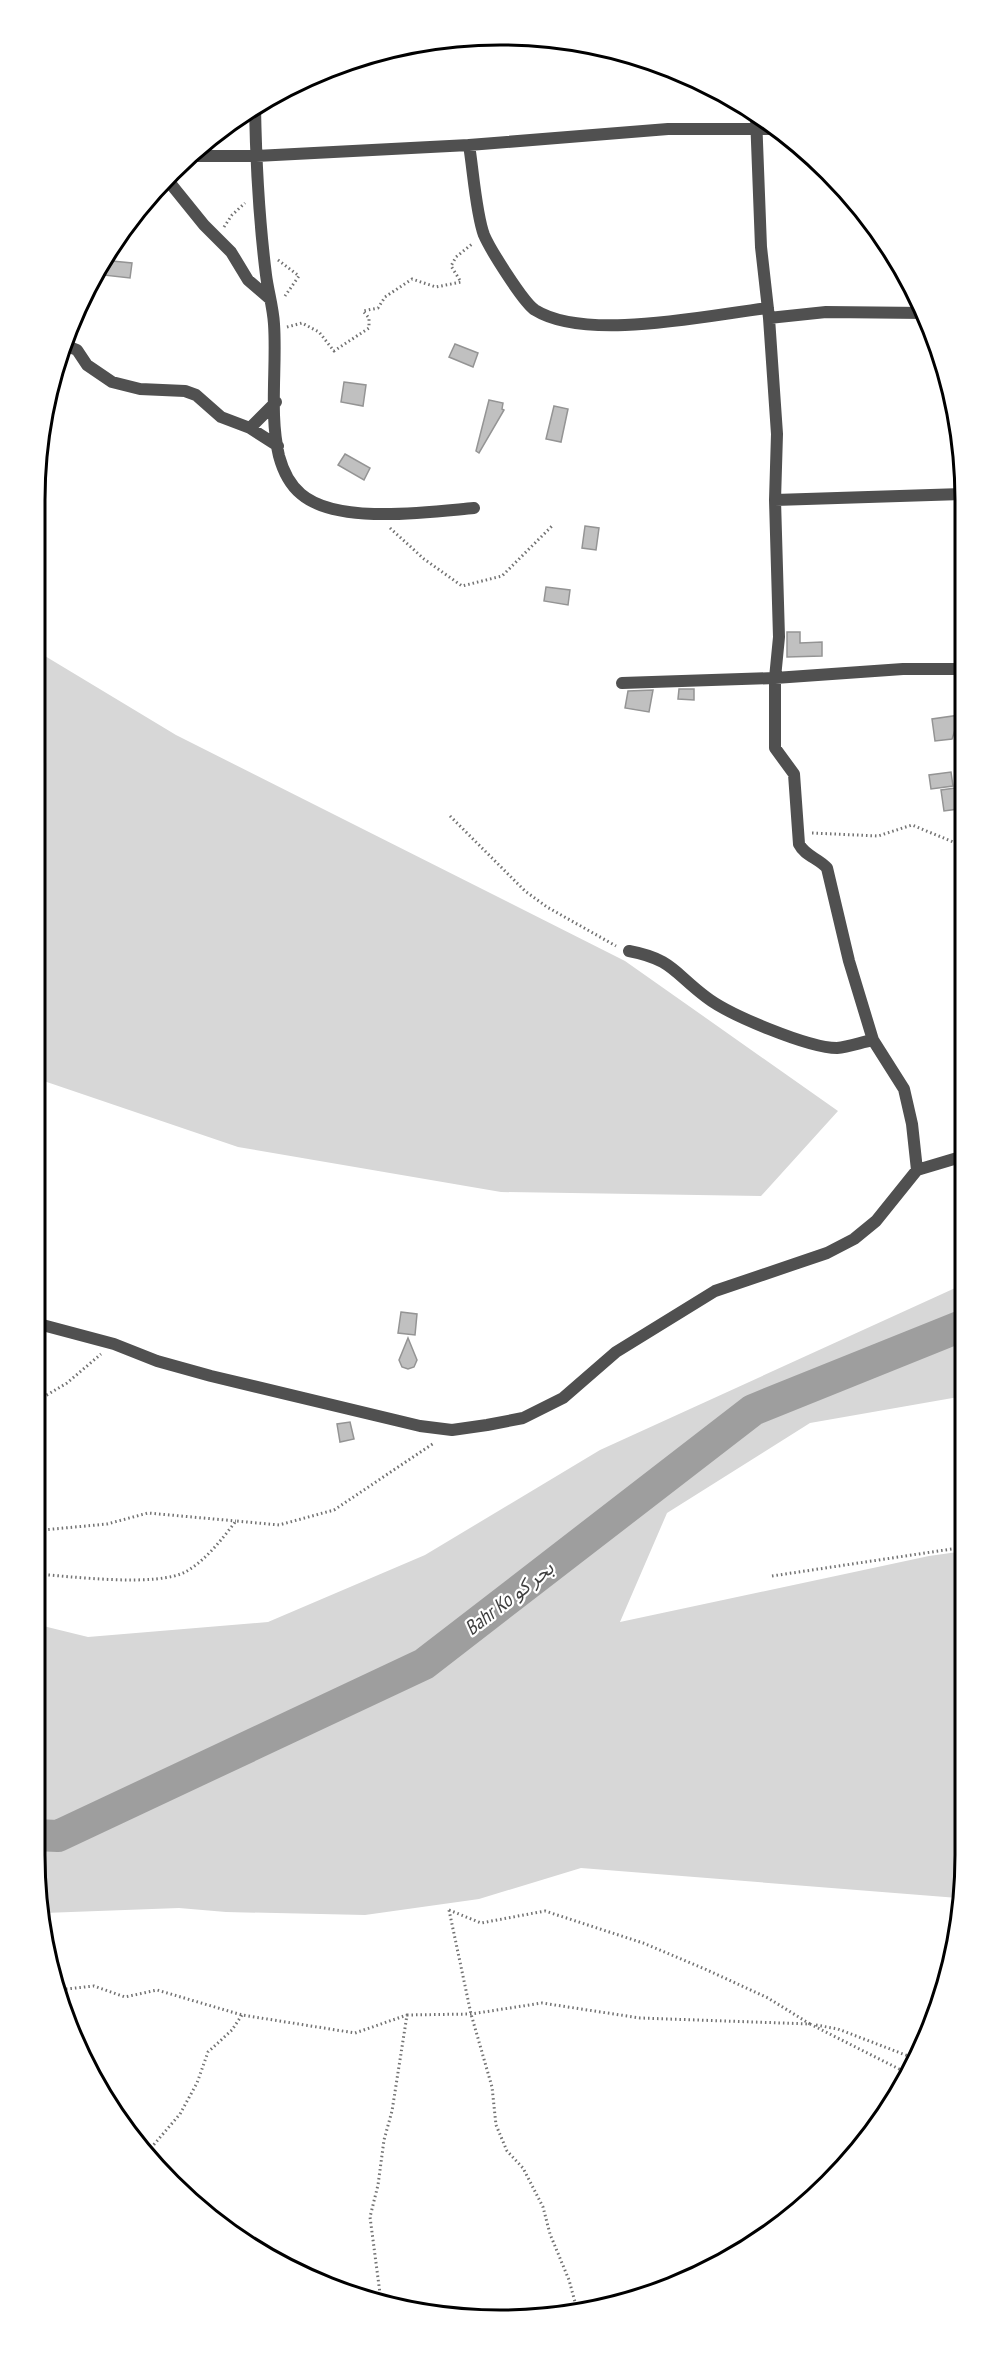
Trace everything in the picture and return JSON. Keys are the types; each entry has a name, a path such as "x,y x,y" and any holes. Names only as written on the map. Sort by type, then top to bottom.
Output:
{"street":[{"path":"255,117 258,193 274,325 278,446 283,470 291,484 302,496 329,508 380,515 474,508"},
{"path":"757,125 761,247 769,313 777,434 775,500 779,637 775,678 775,748 794,774 798,832 802,851 820,860 827,868 849,961 873,1040 904,1089 912,1124 917,1170"},
{"path":"202,156 256,156 469,145 668,129 763,129"},
{"path":"469,145 484,234 507,273 533,309 553,318 589,325 769,313 914,313"},
{"path":"172,185 231,252 248,280 271,304"},
{"path":"71,348 77,350 87,365 112,382 159,392 185,391 196,395 220,417 250,428 278,446"},
{"path":"250,428 276,402"},
{"path":"775,500 955,494"},
{"path":"622,683 775,678 903,669 955,669"},
{"path":"629,951 651,955 671,965 686,982 722,1009 750,1022 814,1044 837,1048 873,1040"},
{"path":"45,1326 114,1344 156,1361 232,1382 420,1426 452,1430 523,1418 563,1398 616,1352 715,1291 827,1253 854,1239 876,1221 917,1170 955,1158"}],"path":[{"path":"215,235 240,207 258,193"},
{"path":"274,325 288,327 302,323 319,332 334,351 341,348 369,328 369,318 363,311 378,308 385,297 412,279 436,287 461,282 451,266 456,257 484,234"},
{"path":"264,246 274,258 298,276 288,293 271,304"},
{"path":"380,515 383,521 424,559 462,586 502,576 553,525"},
{"path":"450,816 525,891 604,940 629,951"},
{"path":"798,832 878,836 912,825 955,843"},
{"path":"45,1396 67,1383 114,1344"},
{"path":"45,1530 107,1524 148,1513 279,1525 334,1510 452,1430"},
{"path":"45,1575 136,1581 186,1572 218,1545 236,1521"},
{"path":"772,1576 955,1549"},
{"path":"575,2303 543,2207 523,2168 507,2151 496,2125 492,2087 471,2014 449,1910 481,1923 545,1911 643,1943 768,1998 810,2024 901,2070"},
{"path":"66,1989 94,1986 125,1997 157,1990 242,2015 355,2033 407,2015 471,2014 542,2002 640,2018 810,2024 837,2029 908,2056"},
{"path":"152,2147 180,2114 197,2083 208,2052 232,2030 242,2015"},
{"path":"380,2294 378,2268 371,2239 370,2217 378,2186 384,2140 392,2111 407,2015"}],"shaded area":[{"path":"45,656 176,735 625,961 838,1111 761,1196 501,1192 238,1147 45,1081"},
{"path":"955,1288 955,1398 810,1423 667,1513 620,1622 955,1552 955,1855 953,1898 581,1868 479,1899 365,1915 226,1912 179,1908 49,1913 45,1855 45,1626 88,1637 268,1622 425,1555 600,1450"}],"building":[{"path":"113,261 132,263 130,278 104,275"},
{"path":"455,344 478,353 473,367 449,357"},
{"path":"344,382 366,385 363,406 341,402"},
{"path":"489,400 503,403 502,409 504,410 479,453 476,451"},
{"path":"554,406 568,409 561,442 546,439"},
{"path":"345,454 370,468 364,480 338,465"},
{"path":"585,526 599,528 596,550 582,548"},
{"path":"546,587 570,590 568,605 544,601"},
{"path":"787,632 800,632 800,643 822,642 822,656 787,657"},
{"path":"679,689 694,689 694,700 678,699"},
{"path":"653,690 649,712 625,708 628,691"},
{"path":"955,716 955,730 952,739 935,741 932,719"},
{"path":"951,772 953,786 931,789 929,775"},
{"path":"955,788 955,809 944,811 941,790"},
{"path":"401,1312 417,1314 415,1335 398,1333"},
{"path":"408,1338 417,1360 414,1367 408,1369 402,1367 399,1360"},
{"path":"350,1422 354,1439 340,1442 337,1424"}],"waterway":[{"name":"Bahr Ko بحر كو","path":"45,1835 58,1836 424,1664 753,1410 955,1329"}]}
